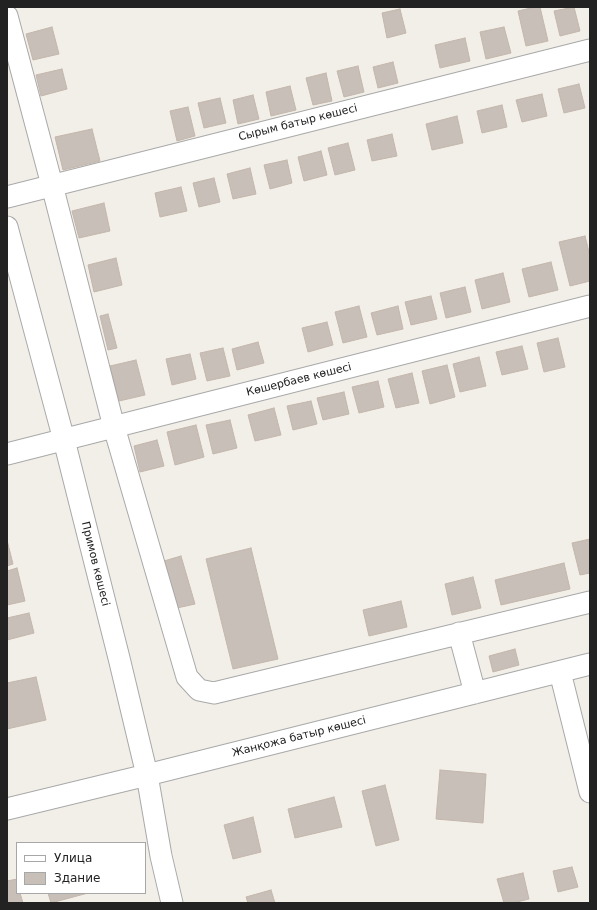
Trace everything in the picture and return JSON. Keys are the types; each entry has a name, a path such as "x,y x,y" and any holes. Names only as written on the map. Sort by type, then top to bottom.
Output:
{"street":[{"path":"7,16 114,427 187,677 199,690 214,693 590,602"},
{"name":"Сырым батыр көшесі","path":"7,197 590,50"},
{"name":"Примов көшесі","path":"7,227 64,440 119,658 147,775 161,856 172,903"},
{"name":"Көшербаев көшесі","path":"7,454 590,306"},
{"path":"460,633 475,693"},
{"name":"Жанқожа батыр көшесі","path":"7,809 590,664"},
{"path":"560,672 590,792"}],"building":[{"path":"540,7 548,41 526,46 518,11"},
{"path":"574,7 580,31 560,36 554,11"},
{"path":"400,9 406,33 387,38 382,13"},
{"path":"52,27 59,54 33,60 26,34"},
{"path":"504,27 511,53 486,59 480,32"},
{"path":"465,38 470,61 440,68 435,45"},
{"path":"393,62 398,83 378,88 373,67"},
{"path":"358,66 364,92 344,97 337,71"},
{"path":"62,69 67,89 41,96 36,75"},
{"path":"326,73 332,101 313,105 306,78"},
{"path":"579,84 585,108 564,113 558,89"},
{"path":"290,86 296,110 271,116 266,92"},
{"path":"542,94 547,116 522,122 516,100"},
{"path":"253,95 259,119 238,124 233,100"},
{"path":"220,98 226,123 204,128 198,103"},
{"path":"502,105 507,127 482,133 477,111"},
{"path":"188,107 195,136 177,141 170,111"},
{"path":"457,116 463,143 432,150 426,124"},
{"path":"92,129 100,161 63,170 55,137"},
{"path":"392,134 397,156 372,161 367,140"},
{"path":"348,143 355,170 335,175 328,148"},
{"path":"321,151 327,175 304,181 298,157"},
{"path":"287,160 292,183 270,189 264,165"},
{"path":"250,168 256,194 233,199 227,174"},
{"path":"214,178 220,202 199,207 193,183"},
{"path":"181,187 187,211 160,217 155,193"},
{"path":"104,203 110,231 79,238 72,211"},
{"path":"585,236 590,256 590,281 570,286 559,242"},
{"path":"116,258 122,285 94,292 88,265"},
{"path":"551,262 558,290 529,297 522,269"},
{"path":"503,273 510,302 482,309 475,280"},
{"path":"465,287 471,312 446,318 440,293"},
{"path":"431,296 437,319 411,325 405,302"},
{"path":"359,306 367,337 343,343 335,312"},
{"path":"398,306 403,329 377,335 371,313"},
{"path":"108,314 117,348 108,350 100,316"},
{"path":"327,322 333,345 308,352 302,328"},
{"path":"558,338 565,367 544,372 537,343"},
{"path":"258,342 264,363 237,370 232,349"},
{"path":"522,346 528,369 502,375 496,352"},
{"path":"223,348 230,376 207,381 200,353"},
{"path":"190,354 196,379 172,385 166,359"},
{"path":"479,357 486,386 460,392 453,364"},
{"path":"136,360 145,395 119,401 110,366"},
{"path":"447,365 455,397 430,404 422,371"},
{"path":"412,373 419,403 396,408 388,379"},
{"path":"378,381 384,407 359,413 352,387"},
{"path":"344,392 349,414 323,420 317,398"},
{"path":"311,401 317,424 293,430 287,406"},
{"path":"274,408 281,435 255,441 248,415"},
{"path":"230,420 237,448 213,454 206,425"},
{"path":"196,425 204,457 175,465 167,432"},
{"path":"157,440 164,466 140,472 134,446"},
{"path":"590,539 590,573 580,575 572,543"},
{"path":"7,540 13,564 7,566"},
{"path":"251,548 278,659 233,669 206,559"},
{"path":"181,556 195,604 177,608 164,561"},
{"path":"564,563 570,589 501,605 495,580"},
{"path":"17,568 25,601 7,605 7,571"},
{"path":"473,577 481,608 452,615 445,584"},
{"path":"401,601 407,627 369,636 363,610"},
{"path":"29,613 34,633 7,640 7,618"},
{"path":"515,649 519,665 493,672 489,656"},
{"path":"36,677 46,720 7,729 7,683"},
{"path":"440,770 486,774 483,823 436,819"},
{"path":"385,785 399,840 376,846 362,791"},
{"path":"334,797 342,827 295,838 288,809"},
{"path":"253,817 261,852 233,859 224,825"},
{"path":"572,867 578,887 558,892 553,871"},
{"path":"523,873 529,899 513,903 504,903 497,879"},
{"path":"16,879 16,894 20,894 23,903 7,903 7,881"},
{"path":"271,890 275,903 248,903 246,897"},
{"path":"48,894 84,894 51,903"}]}
